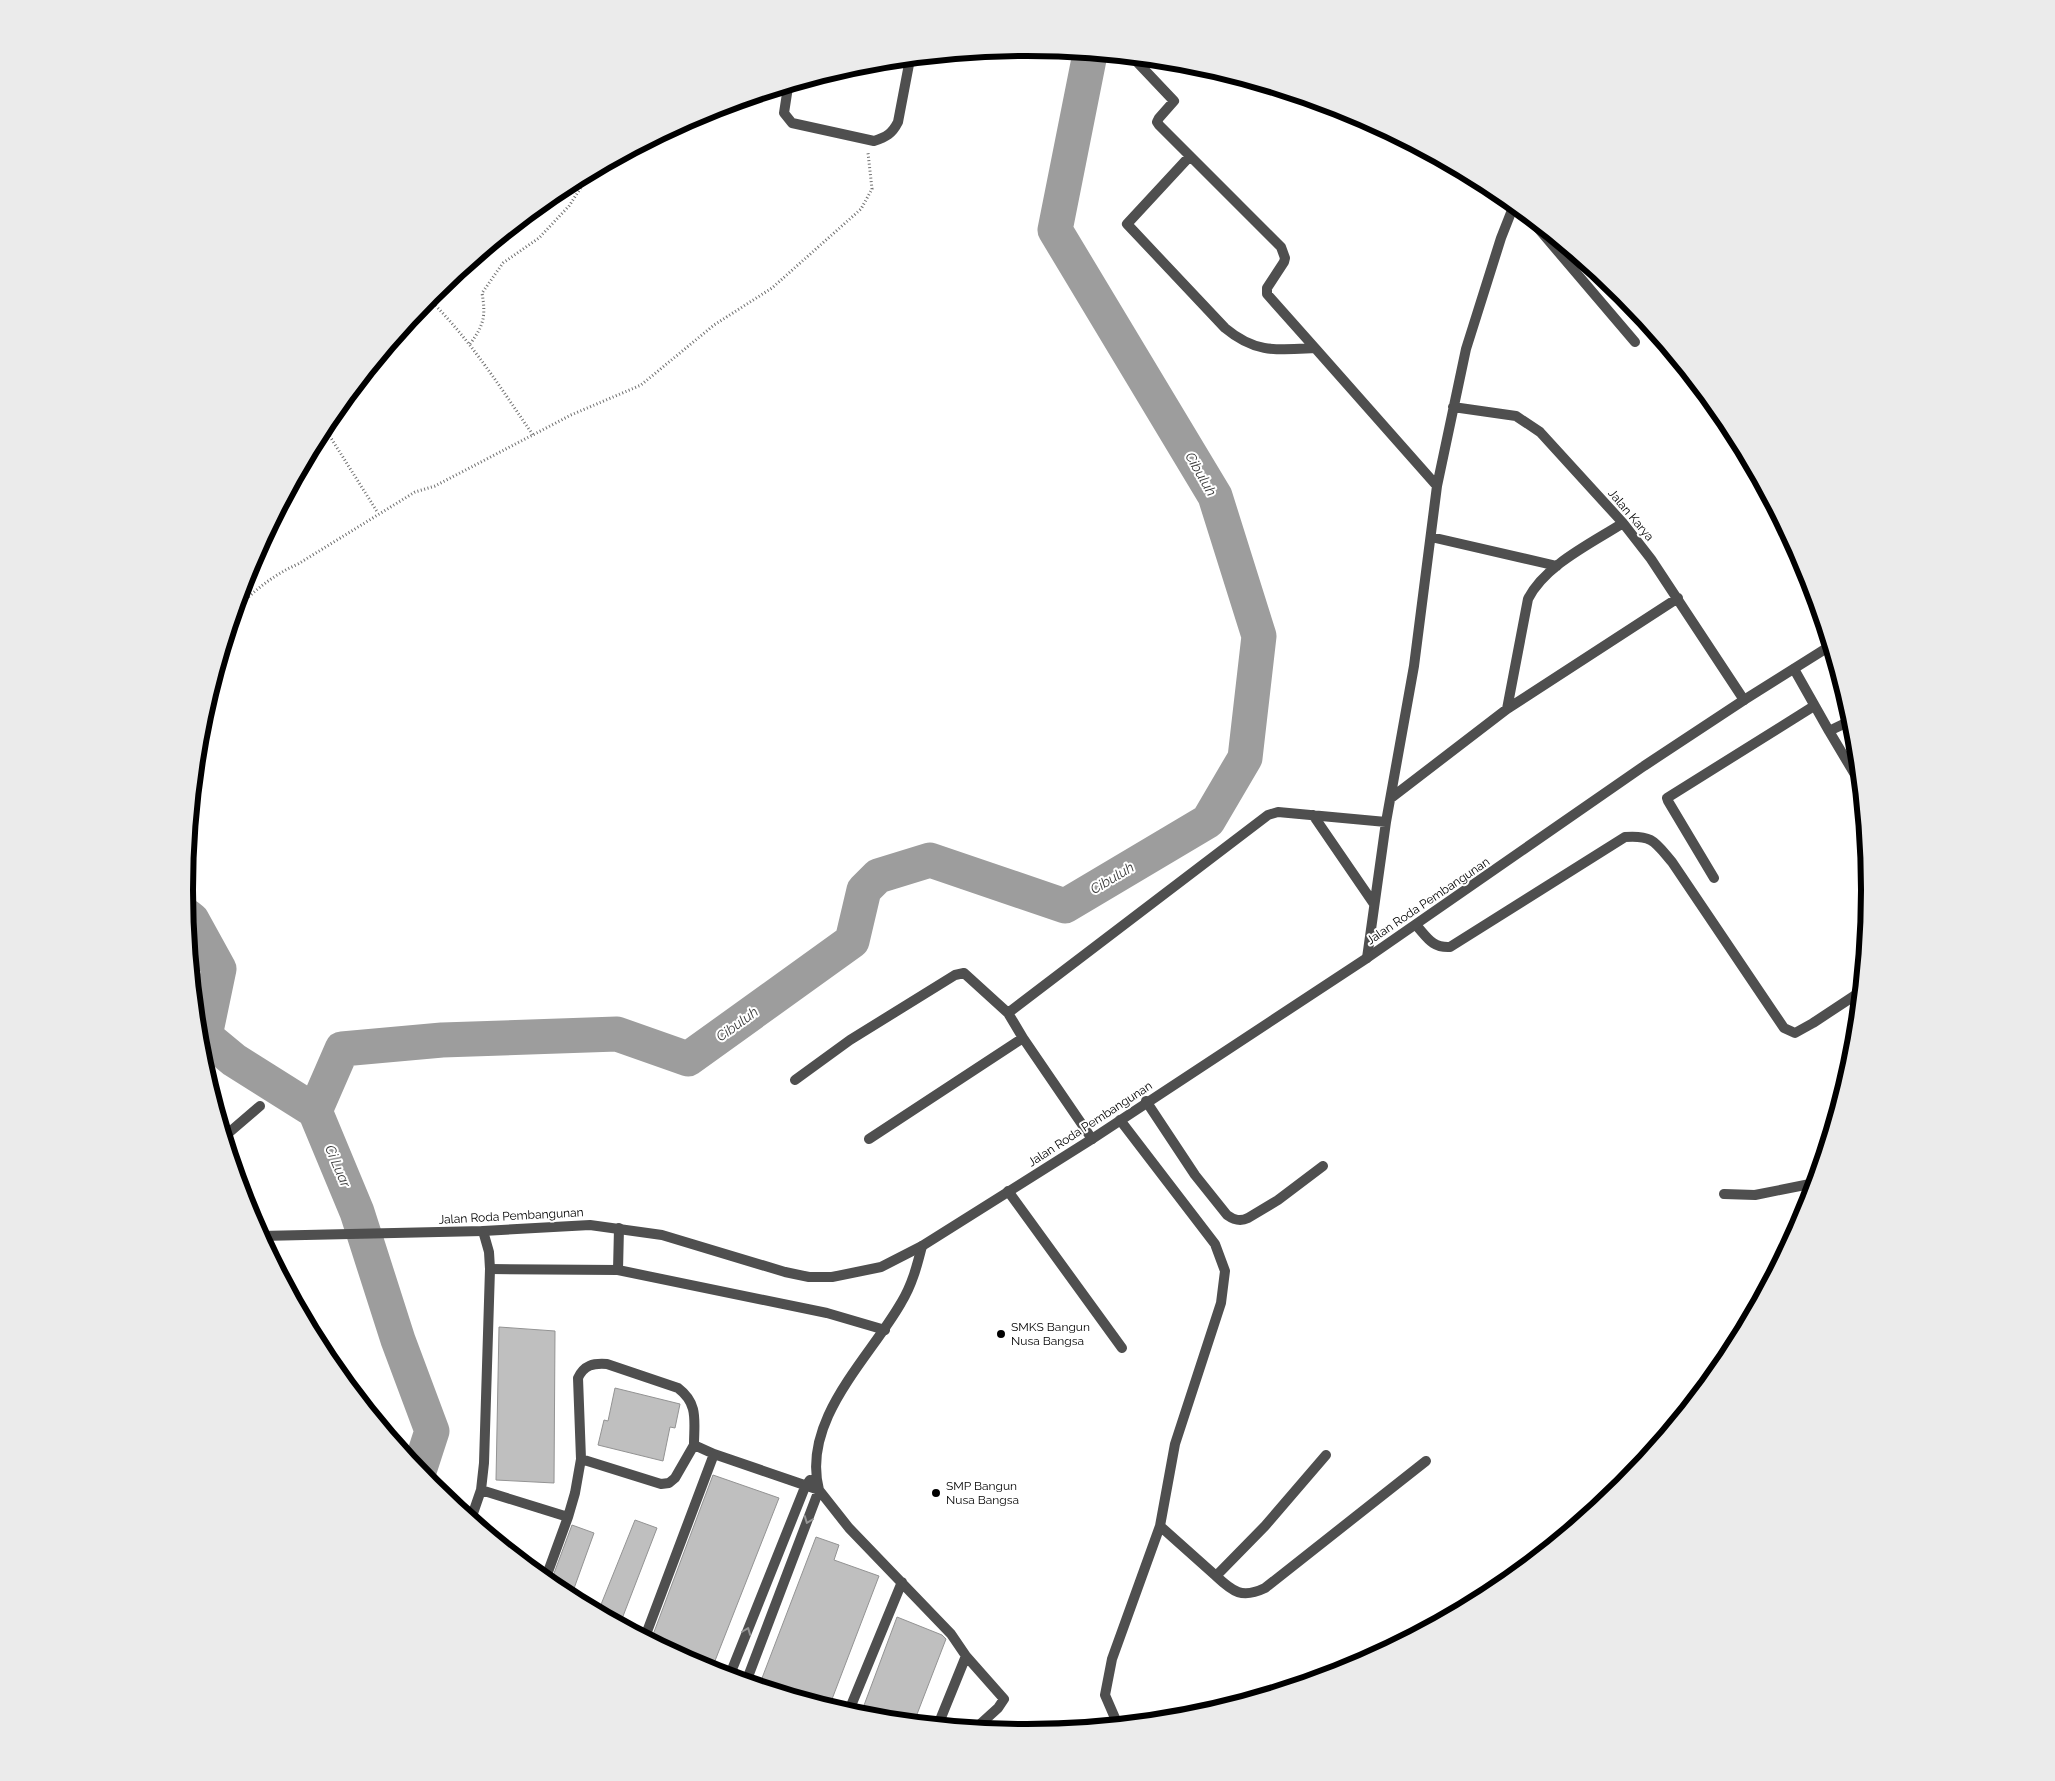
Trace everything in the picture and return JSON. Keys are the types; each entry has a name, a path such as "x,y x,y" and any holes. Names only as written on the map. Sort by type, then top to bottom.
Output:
{"street":[{"path":"1138,63 1173,97 1173,103 1157,122 1281,247 1285,258 1267,288 1267,294 1437,486"},
{"path":"787,93 784,113 792,123 874,141 885,138 894,130 898,122 909,65"},
{"path":"1190,156 1127,224 1236,337 1249,344 1263,348 1315,348"},
{"path":"1367,958 1386,822 1414,666 1437,486 1466,349 1511,212"},
{"path":"1547,238 1635,342"},
{"name":"Jalan Karya","path":"1453,406 1516,416 1540,432 1623,523 1678,598 1744,700"},
{"path":"1507,710 1528,599 1533,589 1557,566 1623,523"},
{"path":"1431,537 1557,566"},
{"path":"1391,798 1507,710 1678,598"},
{"name":"Jalan Roda Pembangunan","path":"269,1236 483,1231 590,1225 662,1235 785,1272 809,1277 832,1277 881,1267 922,1246 1092,1139 1416,925 1644,766 1825,649"},
{"path":"1794,669 1853,772"},
{"path":"1714,878 1667,798 1814,706"},
{"path":"1829,732 1845,724"},
{"path":"1008,1013 1268,815 1278,812 1386,822"},
{"path":"1314,815 1374,904"},
{"path":"1416,925 1432,944 1442,948 1450,947 1625,837 1642,836 1656,843 1672,862 1784,1028 1795,1032 1813,1024 1855,995"},
{"path":"796,1080 850,1040 960,973 970,976 1008,1013 1092,1139"},
{"path":"869,1139 1023,1038"},
{"path":"1146,1102 1195,1175 1232,1219 1243,1220 1248,1218 1278,1200 1323,1166"},
{"path":"230,1132 260,1106"},
{"path":"1116,1720 1105,1695 1112,1659 1160,1526 1175,1444 1221,1303 1224,1271 1215,1244 1120,1120"},
{"path":"1724,1194 1755,1195 1807,1186"},
{"path":"1008,1191 1122,1348"},
{"path":"618,1270 619,1228"},
{"path":"473,1514 481,1490 484,1463 490,1268 489,1252 483,1231"},
{"path":"922,1246 911,1284 885,1330 839,1393 820,1440 815,1474 819,1490 849,1528 951,1634 966,1656 1004,1699 998,1708 981,1723"},
{"path":"490,1268 618,1270 827,1313 885,1330"},
{"path":"548,1572 575,1493 580,1460 578,1378 581,1371 588,1365 595,1363 607,1364 678,1388 686,1394 694,1408 694,1445 675,1478 670,1483 661,1484 580,1460"},
{"path":"694,1445 714,1454 819,1490"},
{"path":"647,1632 714,1454"},
{"path":"1216,1576 1265,1526 1326,1455"},
{"path":"1160,1526 1230,1589 1238,1593 1251,1593 1265,1588 1426,1461"},
{"path":"732,1670 805,1486 815,1474"},
{"path":"481,1490 568,1517"},
{"path":"748,1676 819,1490"},
{"path":"851,1706 902,1582"},
{"path":"940,1720 966,1656"}],"path":[{"path":"247,599 278,573 298,564 415,492 435,486 494,457 513,444 571,415 641,385 714,325 772,288 861,209 872,189 867,156 874,141"},
{"path":"470,344 481,330 485,310 482,293 492,278 503,263 539,238 569,206 582,185"},
{"path":"435,304 470,344 533,435"},
{"path":"329,435 378,514"}],"building":[{"path":"499,1327 555,1331 554,1483 496,1480"},
{"path":"615,1388 680,1404 675,1428 670,1427 663,1461 598,1445 604,1420 608,1421"},
{"path":"713,1475 779,1498 714,1663 653,1636"},
{"path":"635,1520 657,1528 622,1619 600,1607"},
{"path":"572,1525 594,1533 573,1590 553,1576"},
{"path":"816,1537 839,1545 834,1560 879,1576 831,1701 761,1681"},
{"path":"897,1617 942,1635 946,1639 916,1717 863,1708"}],"waterway":[{"name":"Cibuluh","path":"315,1111 342,1049 442,1040 617,1034 688,1059 852,941 864,890 878,876 930,860 1065,906 1208,821 1245,758 1259,636 1215,496 1055,230 1089,59"},
{"name":"Ci Luar","path":"194,924 219,969 206,1033"},
{"name":"Ci Luar","path":"206,1037 234,1060 315,1111 357,1212 398,1340 432,1431 422,1463"}],"place":[{"name":"SMKS Bangun Nusa Bangsa","path":"1001,1334"},
{"name":"SMP Bangun Nusa Bangsa","path":"936,1493"}]}
